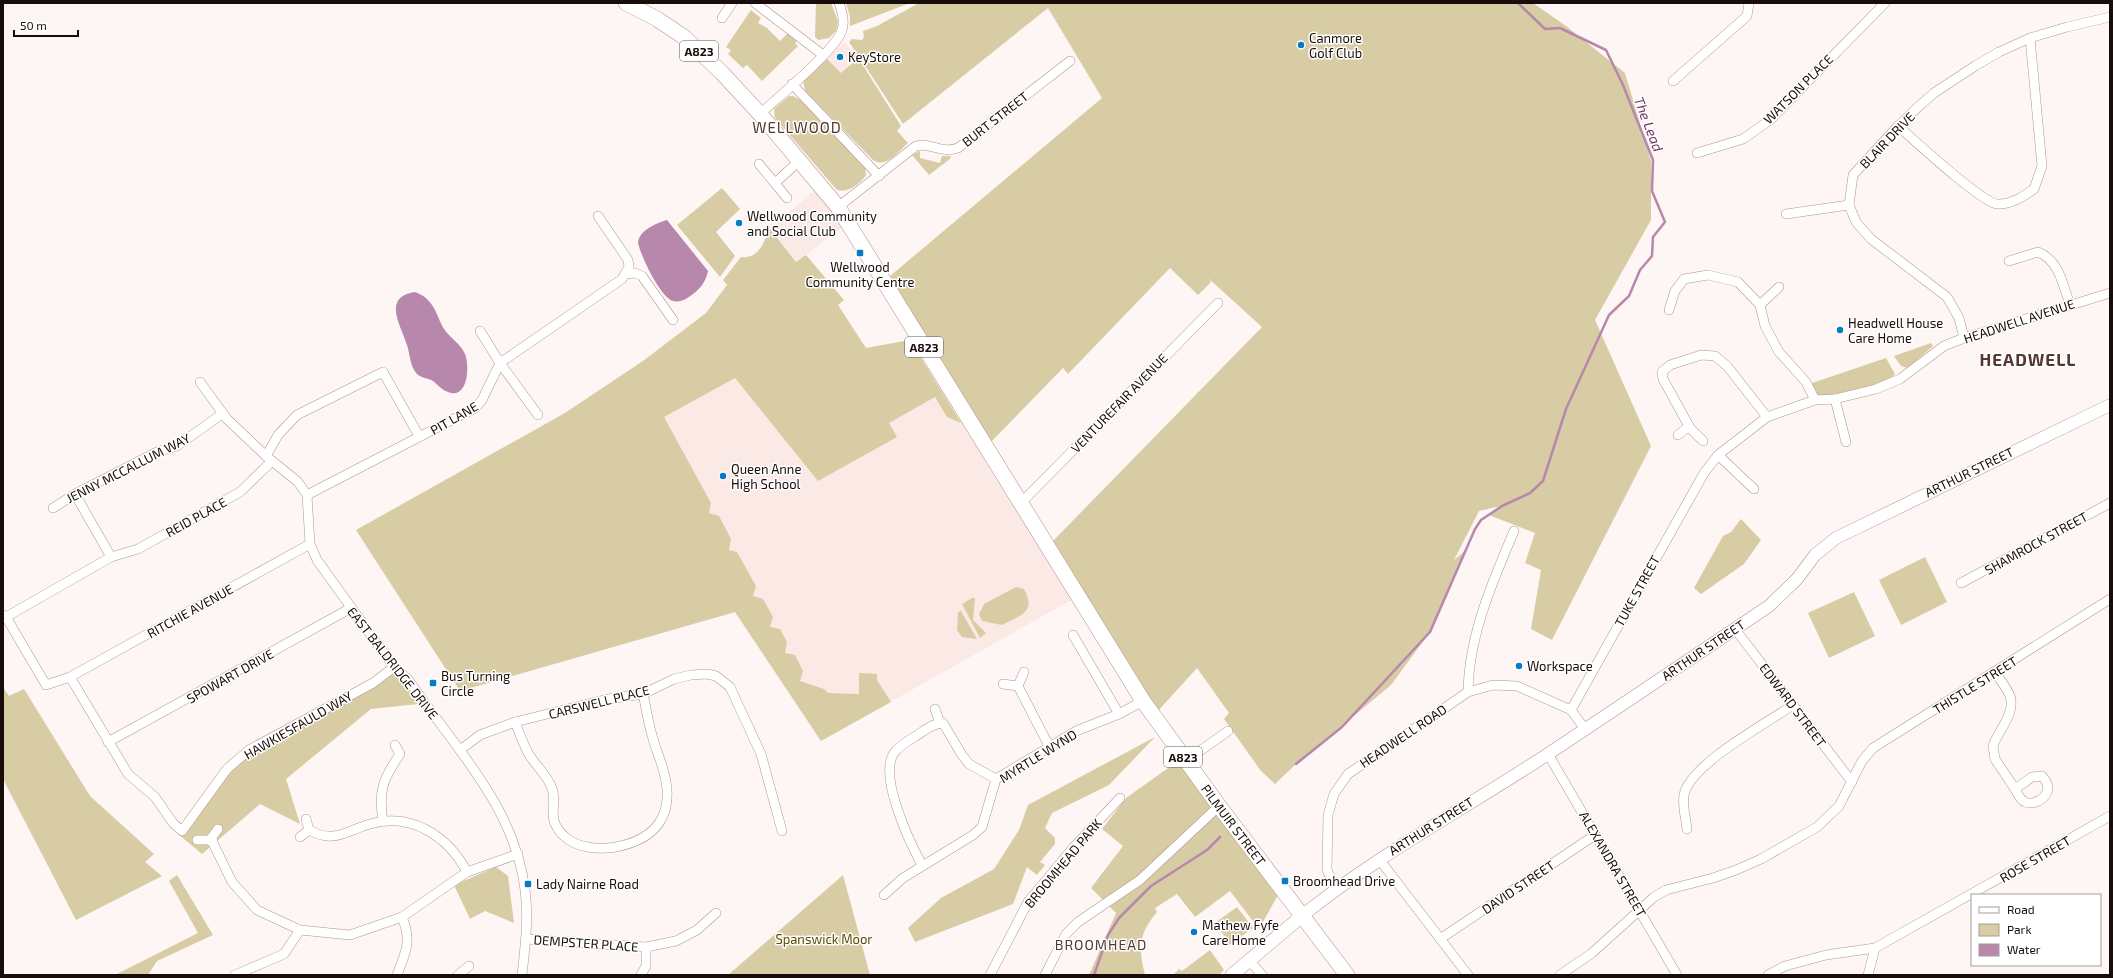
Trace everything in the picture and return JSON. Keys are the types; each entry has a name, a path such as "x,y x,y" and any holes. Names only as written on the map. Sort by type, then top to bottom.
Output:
{"main road":[{"name":"A823","path":"626,3 656,19 684,37 722,73 760,114 838,207 1021,503"},
{"name":"PILMUIR STREET","path":"1021,503 1143,701 1218,806 1303,915 1347,975"},
{"path":"1232,975 1303,915"}],"street":[{"path":"722,18 732,3"},
{"path":"754,3 823,55"},
{"path":"760,114 839,38 842,30 839,3"},
{"path":"1673,81 1747,16 1749,3"},
{"name":"WATSON PLACE","path":"1697,153 1744,139 1770,120 1885,3"},
{"name":"BLAIR DRIVE","path":"1849,205 1853,175 1898,126 1923,102 1951,81 1999,52 2030,38 2067,27 2110,17"},
{"path":"1898,126 1976,193 1997,204 2016,200 2034,189 2042,166 2030,38"},
{"name":"BURT STREET","path":"838,207 916,146 926,145 949,150 958,148 1070,61"},
{"path":"792,84 879,176"},
{"path":"775,183 799,161"},
{"path":"759,164 788,198"},
{"path":"1786,214 1849,205 1856,222 1871,239 1947,297 1959,318 1964,338"},
{"path":"598,216 628,260 629,267 626,274 635,273 642,276 673,320"},
{"path":"2010,261 2038,252 2050,258 2055,263 2070,304"},
{"name":"PIT LANE","path":"307,495 419,436 432,432 475,408 482,400 500,363 615,285 626,274"},
{"path":"1669,310 1674,291 1684,279 1708,275 1738,282 1760,305 1765,326 1779,352 1806,382 1815,400"},
{"path":"1760,305 1779,287"},
{"name":"HEADWELL AVENUE","path":"1718,455 1767,417 1815,400 1835,399 1876,389 1900,379 1944,346 1964,338 2070,304 2110,293"},
{"name":"VENTUREFAIR AVENUE","path":"1021,503 1218,303"},
{"path":"480,331 500,363 538,414"},
{"path":"1703,441 1689,426 1662,379 1662,372 1670,365 1701,355 1716,356 1727,366 1767,417"},
{"name":"REID PLACE","path":"4,616 110,557 138,549 240,492 269,458 278,435 297,415 383,372 419,436"},
{"path":"200,382 222,414 269,458 298,482 307,495"},
{"path":"1835,399 1846,442"},
{"name":"ARTHUR STREET","path":"1303,915 1336,888 1379,859 1548,754 1778,599 1797,580 1815,555 1836,538 2110,405"},
{"name":"JENNY MCCALLUM WAY","path":"53,508 75,494 157,452 177,446 222,414"},
{"path":"1678,435 1689,426"},
{"path":"1718,455 1754,489"},
{"name":"TUKE STREET","path":"1571,710 1704,473 1718,455"},
{"path":"75,494 110,557"},
{"name":"EAST BALDRIDGE DRIVE","path":"307,495 310,544 317,560 394,667 408,679 497,804 518,854 526,892 526,939 522,975"},
{"name":"SHAMROCK STREET","path":"1962,583 2110,502"},
{"path":"1468,692 1468,666 1485,599 1514,531"},
{"name":"RITCHIE AVENUE","path":"4,616 46,685 70,677 310,544"},
{"name":"THISTLE STREET","path":"1560,975 1592,953 1616,933 1639,909 1666,890 1736,870 1817,827 1839,806 1862,761 1873,748 2110,599"},
{"name":"SPOWART DRIVE","path":"108,742 351,608"},
{"name":"EDWARD STREET","path":"1735,629 1852,782"},
{"path":"1073,636 1119,714"},
{"name":"HAWKIESFAULD WAY","path":"108,742 128,774 155,797 173,823 182,831 227,769 249,750 373,683 394,667"},
{"path":"1018,686 1024,672"},
{"path":"1995,672 2010,697 2011,705 2006,722 1994,741 1992,753 2015,789"},
{"name":"CARSWELL PLACE","path":"460,750 480,736 515,722 608,699 643,694 674,679 691,675 707,674 716,676 730,687 761,754 782,831"},
{"path":"70,677 108,742"},
{"path":"1003,684 1018,686"},
{"name":"HEADWELL ROAD","path":"1336,888 1327,870 1328,815 1334,794 1348,774 1468,692 1493,685 1517,686 1571,710"},
{"path":"1018,686 1049,746"},
{"path":"515,722 529,754 552,788 552,815 564,836 575,844 588,847 610,848 623,845 645,836 656,828 662,821 667,802 664,774 652,735 643,694"},
{"name":"MYRTLE WYND","path":"884,894 922,865 973,835 982,827 996,779 1076,731 1119,714 1143,701"},
{"path":"1687,829 1684,795 1690,780 1707,762 1794,705"},
{"path":"935,709 940,723"},
{"path":"1571,710 1585,729"},
{"path":"922,865 904,831 889,768 894,753 908,741 936,723 943,723 969,764 996,779"},
{"path":"1186,761 1228,731"},
{"path":"383,821 380,791 390,769 404,756 395,745"},
{"name":"ALEXANDRA STREET","path":"1548,754 1676,975"},
{"name":"BROOMHEAD PARK","path":"990,975 1028,902 1073,848 1120,798"},
{"path":"1045,975 1066,934 1074,926 1140,880 1218,806"},
{"name":"ROSE STREET","path":"1971,894 2110,816"},
{"path":"306,819 309,830"},
{"path":"309,830 326,837 336,836 383,821 409,822 426,828 449,846 467,872"},
{"path":"218,829 212,837 213,843 232,882 257,910 300,930 350,935 402,917 467,872 518,854"},
{"path":"300,837 309,830"},
{"name":"DAVID STREET","path":"1440,938 1596,835"},
{"path":"197,840 209,840 213,843"},
{"path":"1379,859 1468,975"},
{"name":"ROSE STREET","path":"1875,948 1971,894"},
{"name":"DEMPSTER PLACE","path":"526,939 646,947 676,941 697,930 716,913"},
{"path":"397,975 408,947 407,930 402,917"},
{"path":"235,975 272,961 284,954 300,930"},
{"name":"DEMPSTER PLACE","path":"641,975 646,966 646,947"},
{"path":"1768,975 1785,966 1826,955 1875,948 1868,975"},
{"path":"1249,960 1262,975"},
{"path":"458,975 469,966"}],"shaded area":[{"path":"844,42 852,51 850,56 854,62 841,74 826,58"},
{"path":"816,189 842,227 797,262 770,229"},
{"name":"Queen Anne High School","path":"706,313 866,348 910,340 1073,599 821,741 735,612 460,691 356,530 565,413 643,361"}],"green space":[{"path":"816,3 831,3 838,21 836,31 829,38 818,40 815,37"},
{"path":"846,3 910,3 850,26 850,16"},
{"name":"Canmore Golf Club","path":"919,3 1533,3 1566,26 1625,73 1651,161 1651,220 1595,320 1651,446 1552,640 1531,629 1541,570 1525,563 1535,533 1489,515 1501,506 1479,511 1454,560 1466,550 1430,632 1391,685 1296,764 1275,784 1261,771 1224,719 1229,713 1197,668 1157,712 1050,544 1262,327 1208,278 1211,282 1198,295 1170,268 1068,374 1063,368 990,443 890,276 1102,98 1048,8 903,124 864,64 872,57 863,63 849,42 852,39 862,40 864,37 863,31 877,26"},
{"path":"751,10 761,18 758,23 767,28 780,41 789,32 798,39 795,43 798,46 762,81 747,65 743,68 728,54 731,50 726,47"},
{"path":"854,51 901,126 897,131 908,143 887,161 878,162 873,160 805,90 803,81 826,58 841,73 854,62 850,56"},
{"path":"789,96 793,96 802,101 865,167 866,175 860,182 849,189 841,191 837,190 775,118 774,109"},
{"path":"920,151 920,158 940,163 942,156 950,156 951,158 929,175 912,155"},
{"path":"722,188 740,209 716,232 735,256 720,277 677,225"},
{"path":"770,229 796,262 806,255 844,300 838,305 866,348 910,340 961,423 947,417 935,397 889,423 897,437 818,481 735,378 664,417 711,503 709,513 719,516 731,539 729,550 737,552 756,586 753,596 763,599 773,617 770,627 780,629 787,642 785,653 795,655 803,671 800,681 824,689 828,693 859,694 859,673 877,674 877,680 891,702 821,741 735,612 460,691 356,530 565,413 643,361 706,313 727,285 723,280 741,257 752,255 760,249"},
{"path":"1931,343 1933,346 1908,368 1901,366 1894,356"},
{"path":"1886,358 1895,374 1883,382 1850,391 1822,396 1816,394 1812,383"},
{"path":"1741,519 1761,540 1744,564 1701,594 1694,588 1723,536 1731,532"},
{"path":"1925,557 1947,602 1901,625 1879,580"},
{"path":"1016,587 1024,589 1028,597 1029,603 1025,612 1002,625 982,621 979,614 984,604"},
{"path":"1854,592 1875,636 1829,658 1808,613"},
{"path":"972,598 975,598 973,620 986,633 980,638 962,604"},
{"path":"961,611 977,639 962,637 957,630 958,612"},
{"path":"394,667 418,704 371,709 286,779 300,824 260,804 202,854 177,833 229,767"},
{"path":"3,687 9,696 24,689 90,796 154,854 145,862 162,876 76,920 3,779"},
{"path":"1155,737 1109,785 1052,813 1045,828 1055,838 1055,844 1040,862 1045,865 1037,875 1027,867 1013,904 915,942 908,928 941,898 994,869 1019,830 1028,805"},
{"path":"1178,761 1278,895 1259,929 1230,891 1195,917 1177,894 1155,908 1157,912 1143,934 1141,957 1145,975 1089,975 1116,913 1091,888 1123,846 1102,829 1126,798"},
{"path":"496,867 508,876 514,923 485,911 470,919 454,885"},
{"path":"177,875 213,935 157,961 148,975 115,975 198,933 169,881"},
{"name":"Spanswick Moor","path":"843,875 870,975 728,975"},
{"path":"1237,907 1253,928 1228,946 1227,944 1229,942 1220,930 1217,932 1212,925"},
{"path":"1210,950 1224,970 1219,975 1173,975 1179,969 1182,971"}],"water":[{"path":"667,220 708,271 703,284 691,296 682,301 673,301 662,292 647,266 638,243 639,238 645,231 654,225"},
{"path":"415,292 423,296 431,303 444,329 461,347 465,354 467,359 467,373 466,380 460,391 455,393 448,392 433,381 419,375 413,368 407,345 398,322 396,306 399,300 405,295"}],"waterway":[{"name":"The Lead","path":"1296,764 1342,727 1430,632 1475,529 1481,520 1502,506 1530,493 1543,481 1566,409 1609,315 1629,296 1640,270 1652,256 1653,237 1665,222 1652,191 1653,160 1623,85 1606,50 1560,28 1545,29 1518,3"},
{"path":"1094,975 1108,935 1119,918 1151,886 1207,850 1220,837"}],"place":[{"name":"Canmore Golf Club","path":"1301,45"},
{"name":"KeyStore","path":"840,57"},
{"name":"Wellwood Community and Social Club","path":"739,223"},
{"name":"Wellwood Community Centre","path":"860,253"},
{"name":"Headwell House Care Home","path":"1840,330"},
{"name":"Queen Anne High School","path":"723,476"},
{"name":"Workspace","path":"1519,666"},
{"name":"Bus Turning Circle","path":"433,683"},
{"name":"Broomhead Drive","path":"1285,881"},
{"name":"Lady Nairne Road","path":"528,884"},
{"name":"Mathew Fyfe Care Home","path":"1194,932"}],"district":[{"name":"WELLWOOD","path":"797,127"},
{"name":"HEADWELL","path":"2028,359"},
{"name":"BROOMHEAD","path":"1101,944"}]}
